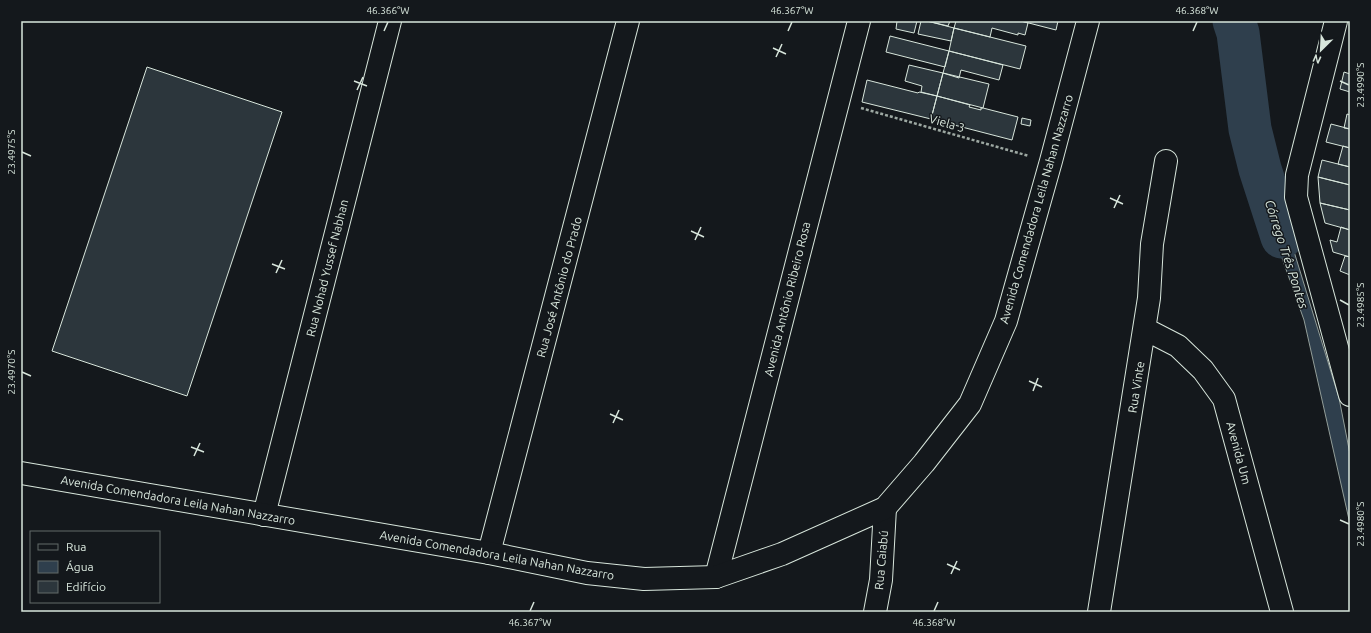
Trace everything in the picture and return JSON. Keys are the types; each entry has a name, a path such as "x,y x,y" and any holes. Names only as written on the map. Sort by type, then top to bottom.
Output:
{"street":[{"name":"Rua Nohad Yussef Nabhan","path":"264,515 390,21"},
{"name":"Rua José Antônio do Prado","path":"489,553 628,21"},
{"name":"Avenida Antônio Ribeiro Rosa","path":"716,577 859,21"},
{"name":"Avenida Comendadora Leila Nahan Nazzarro","path":"21,473 489,553 587,573 644,579 716,577 782,554 885,508 924,463 970,404 1006,321 1051,161 1088,21"},
{"path":"1336,21 1297,175 1296,197 1350,395"},
{"name":"Rua Vinte","path":"1099,612 1145,329 1149,298 1152,244 1166,161"},
{"name":"Avenida Um","path":"1145,329 1178,346 1204,370 1224,399 1282,612"},
{"name":"Rua Caiabú","path":"875,612 881,580 885,508"}],"path":[{"name":"Viela 3","path":"839,99 863,108 1051,161"}],"water":[{"path":"1254,179 1273,183 1339,398 1350,454 1350,524 1304,320"}],"building":[{"path":"897,21 917,21 914,33 896,29"},
{"path":"921,21 927,21 954,28 951,41 918,34"},
{"path":"927,21 950,21 948,26"},
{"path":"956,21 1021,21 1028,23 1025,35 1018,33 1018,35 992,28 990,37 954,28"},
{"path":"1021,21 1058,21 1056,30"},
{"path":"954,28 1026,46 1020,69 949,51"},
{"path":"890,36 949,51 945,67 886,52"},
{"path":"949,51 1003,65 999,80 961,70 959,78 943,73"},
{"path":"909,65 943,73 937,96 921,92 922,86 905,81"},
{"path":"147,67 282,112 187,396 52,351"},
{"path":"1344,72 1350,74 1350,92 1340,89"},
{"path":"943,73 989,84 983,108 937,96"},
{"path":"867,80 918,93 937,96 931,119 862,102"},
{"path":"937,96 970,105 969,107 981,110 981,108 983,108 1018,117 1012,140 931,119"},
{"path":"1347,114 1350,115 1350,129 1344,128"},
{"path":"1022,118 1031,120 1030,126 1021,124"},
{"path":"1331,124 1350,129 1350,148 1326,142"},
{"path":"1343,146 1350,148 1350,167 1338,164"},
{"path":"1322,160 1350,167 1350,185 1318,177"},
{"path":"1318,177 1350,185 1350,210 1320,203"},
{"path":"1320,203 1350,210 1350,230 1325,223"},
{"path":"1341,227 1350,230 1350,257 1333,252 1330,240 1337,242"},
{"path":"1345,256 1350,257 1350,275 1340,271"}],"waterway":[{"name":"Córrego Três Pontes","path":"1234,21 1238,33 1250,129 1260,169 1282,237"}]}
